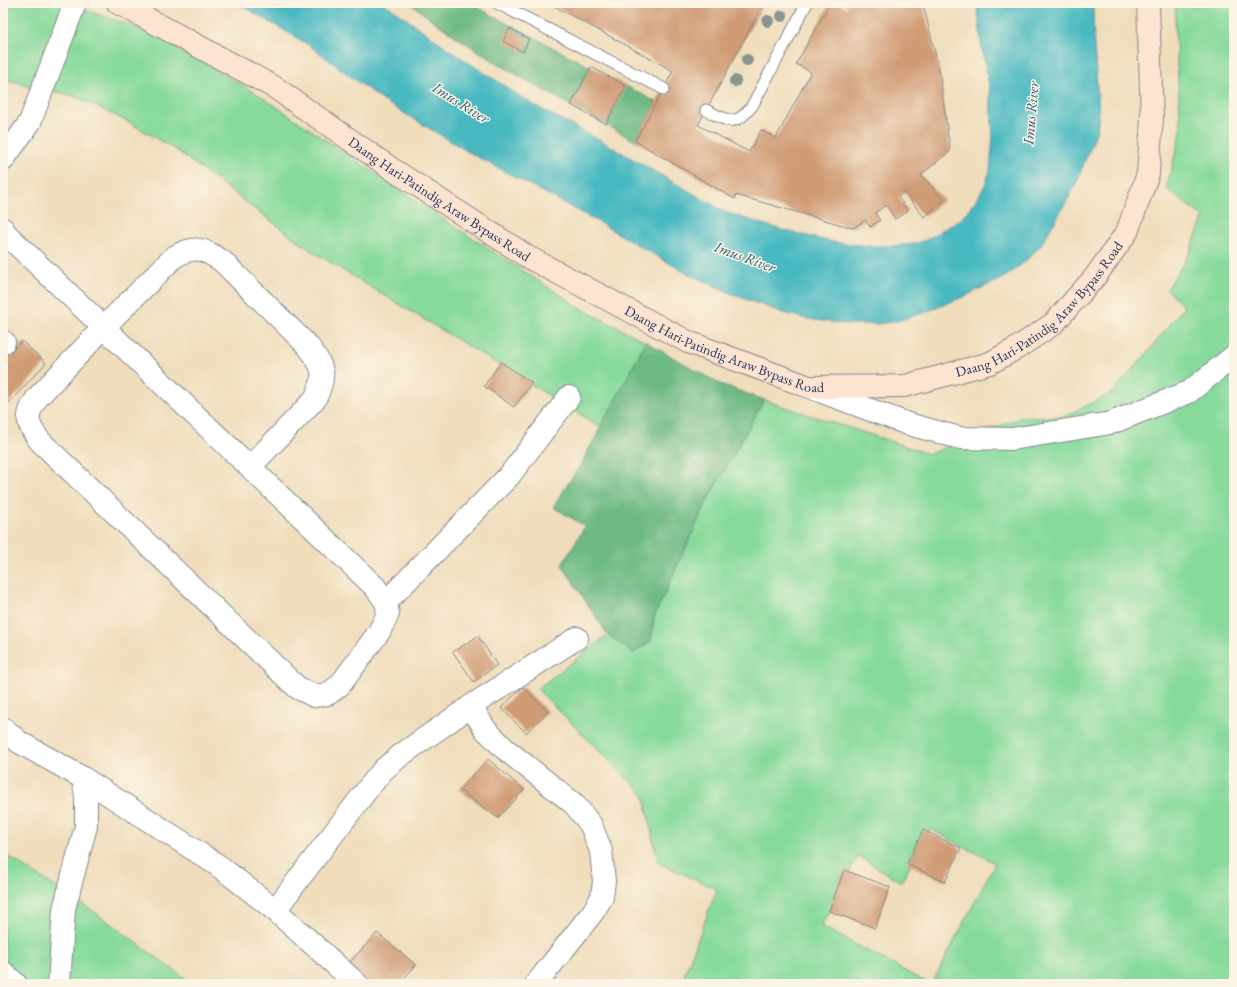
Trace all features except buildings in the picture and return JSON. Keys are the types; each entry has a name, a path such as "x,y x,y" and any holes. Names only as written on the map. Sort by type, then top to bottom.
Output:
{"main road":[{"name":"Daang Hari-Patindig Araw Bypass Road","path":"118,3 274,87 392,169 528,257 688,342 810,387 905,386 990,364 1053,324 1095,277 1127,232 1148,174 1152,119 1148,3"}],"street":[{"path":"3,160 30,122 75,3"},
{"path":"3,229 104,327 375,587 386,602 388,614 379,632 340,685 328,694 314,696 298,688 287,678 40,441 33,432 28,420 30,409 37,398 104,327 174,257 186,250 199,249 210,253 222,261 308,346 317,358 323,373 321,388 315,399 250,467"},
{"path":"810,387 908,424 960,438 1012,439 1111,423 1189,392 1234,356"},
{"path":"386,602 509,476 570,397"},
{"path":"275,910 383,770 401,755 471,706 577,638"},
{"path":"471,706 485,729 505,749 574,804 591,825 601,850 604,881 602,896 593,912 536,984"},
{"path":"3,728 19,742 83,778 219,866 275,910 357,984"},
{"path":"59,984 64,909 86,826 86,797 83,778"},
{"path":"3,972 16,984"}],"lane":[{"path":"497,3 664,88"},
{"path":"706,110 732,121 740,120 746,114 752,106 807,3"}],"green space":[{"path":"3,3 63,3 146,30 259,95 443,219 580,308 646,342 601,427 310,250 176,150 129,122 74,96 3,79"},
{"path":"410,3 469,3 656,102 635,141 491,59 436,23"},
{"path":"1176,3 1234,3 1234,984 932,984 995,863 930,829 901,882 858,856 821,926 929,984 681,984 717,889 658,863 644,795 537,689 608,635 633,653 651,641 654,617 706,503 764,400 929,454 1022,417 1063,417 1112,393 1144,357 1184,307 1167,289 1188,256 1204,217 1166,189 1181,133 1175,26"},
{"path":"646,342 720,384 764,400 706,503 654,617 651,641 633,653 608,635 562,565 585,526 553,507 581,464"},
{"path":"3,853 93,911 193,984 3,984"}],"water":[{"name":"Imus River","path":"238,3 384,3 460,57 537,107 603,142 727,213 782,230 832,242 868,246 914,244 928,239 961,219 977,199 985,185 990,171 993,136 989,85 982,50 977,3 1093,3 1094,46 1099,113 1097,131 1074,188 1038,249 1005,277 963,297 926,312 898,321 877,324 847,324 807,319 781,312 737,296 686,273 595,220 465,150 381,99 309,45"}]}
